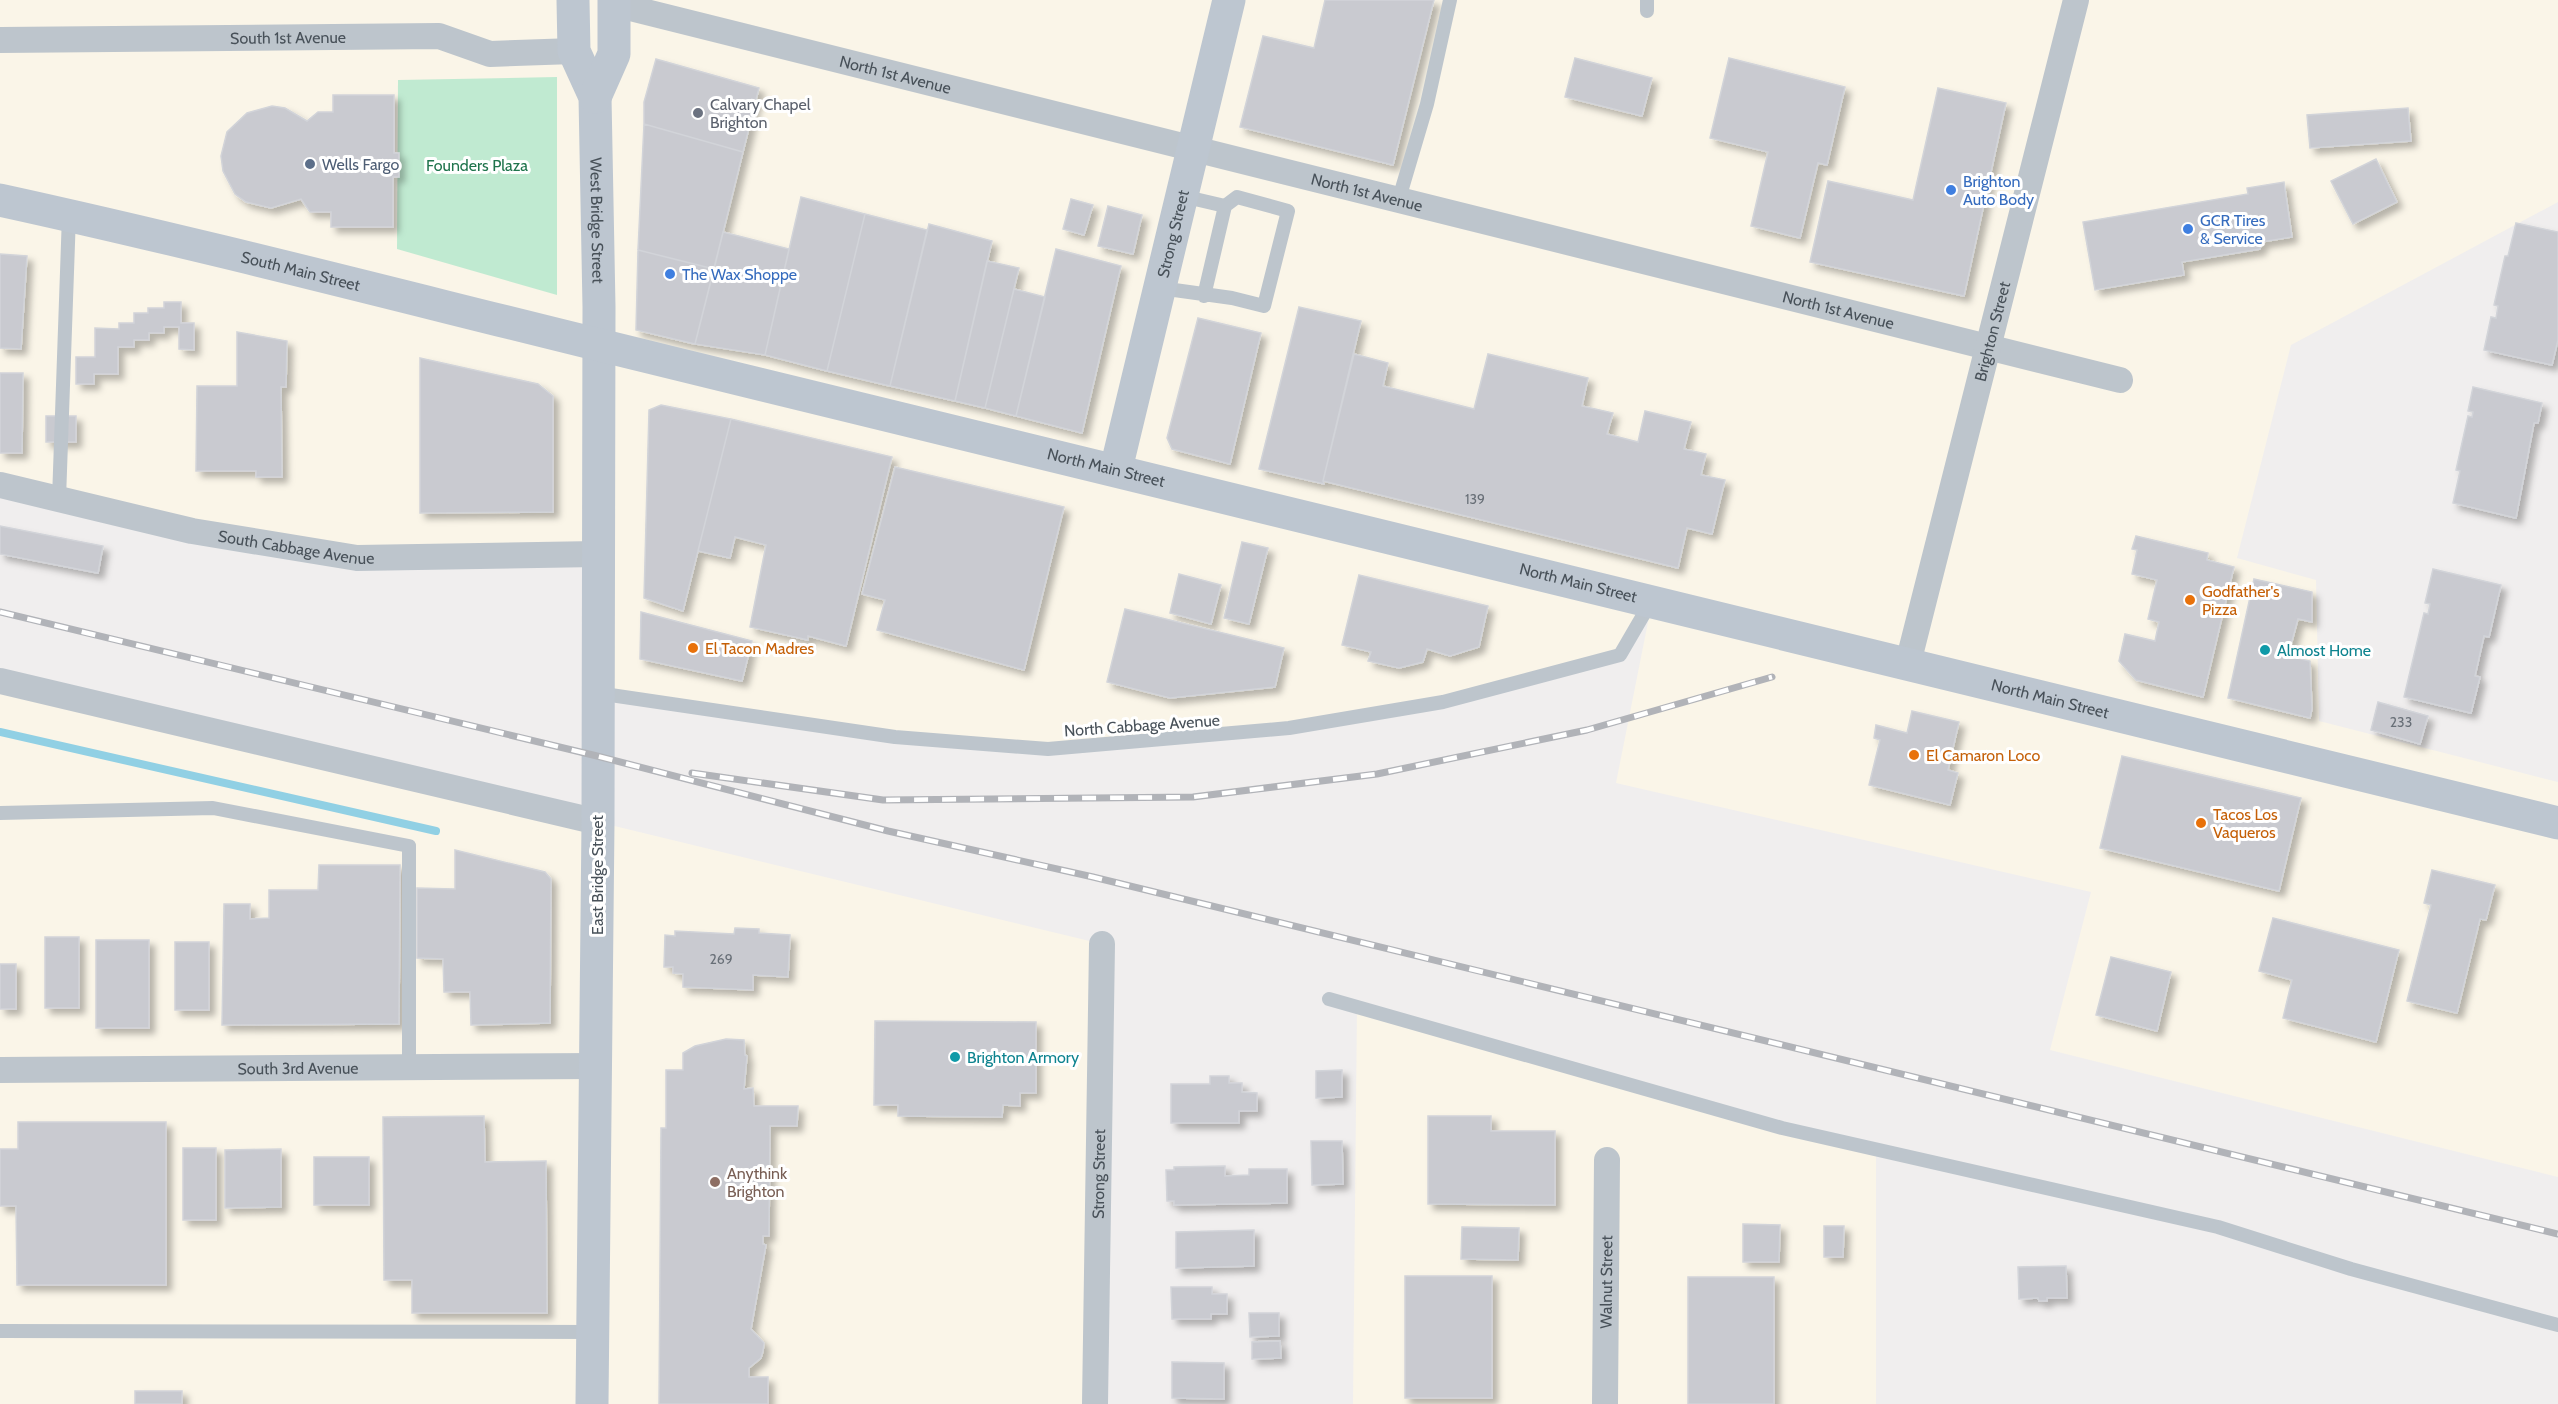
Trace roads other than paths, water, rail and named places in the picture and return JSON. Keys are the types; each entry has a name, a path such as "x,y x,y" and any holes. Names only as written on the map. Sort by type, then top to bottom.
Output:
{"street":[{"name":"West Bridge Street","path":"573,0 574,51 595,97 599,345"},
{"name":"Strong Street","path":"1116,469 1229,0"},
{"name":"Brighton Street","path":"1908,663 2076,0"},
{"name":"West Bridge Street","path":"595,97 614,54 614,2"},
{"name":"North 1st Avenue","path":"614,2 1398,202 2120,380"},
{"name":"South 1st Avenue","path":"0,40 439,36 490,54 574,51"},
{"name":"South Main Street","path":"0,200 193,243 599,345"},
{"name":"North Main Street","path":"599,345 1652,599 2558,823"},
{"name":"East Bridge Street","path":"592,1404 598,822 599,345"},
{"name":"South Cabbage Avenue","path":"0,484 192,531 357,558 597,554"},
{"path":"0,681 598,822"},
{"name":"Strong Street","path":"1095,1404 1102,944"},
{"name":"South 3rd Avenue","path":"0,1070 596,1066"},
{"name":"Walnut Street","path":"1605,1404 1607,1160"}],"lane":[{"path":"1398,202 1427,104 1450,0"},
{"path":"1181,195 1226,206"},
{"path":"1158,288 1204,296 1232,298 1264,306 1288,210 1237,197 1226,206 1204,296"},
{"path":"59,499 69,215"},
{"name":"North Cabbage Avenue","path":"597,693 895,737 1048,749 1265,732 1443,702 1620,655 1652,599"},
{"path":"0,813 213,808 409,846 409,1068"},
{"path":"1329,999 1782,1128 2218,1227 2351,1269 2558,1325"},
{"path":"0,1331 593,1332"}],"waterway":[{"path":"0,732 436,831"}],"railway":[{"path":"0,612 597,756 888,831 1093,877 2558,1234"},
{"path":"692,773 883,800 1193,797 1377,774 1587,730 1772,677"}],"place":[{"name":"Calvary Chapel Brighton","path":"698,113"},
{"name":"Wells Fargo","path":"310,164"},
{"name":"Brighton Auto Body","path":"1951,190"},
{"name":"GCR Tires & Service","path":"2188,229"},
{"name":"The Wax Shoppe","path":"670,274"},
{"name":"Godfather's Pizza","path":"2190,600"},
{"name":"El Tacon Madres","path":"693,648"},
{"name":"Almost Home","path":"2265,650"},
{"name":"El Camaron Loco","path":"1914,755"},
{"name":"Tacos Los Vaqueros","path":"2201,823"},
{"name":"Brighton Armory","path":"955,1057"},
{"name":"Anythink Brighton","path":"715,1182"}],"park label":[{"name":"Founders Plaza","path":"477,165"}]}
